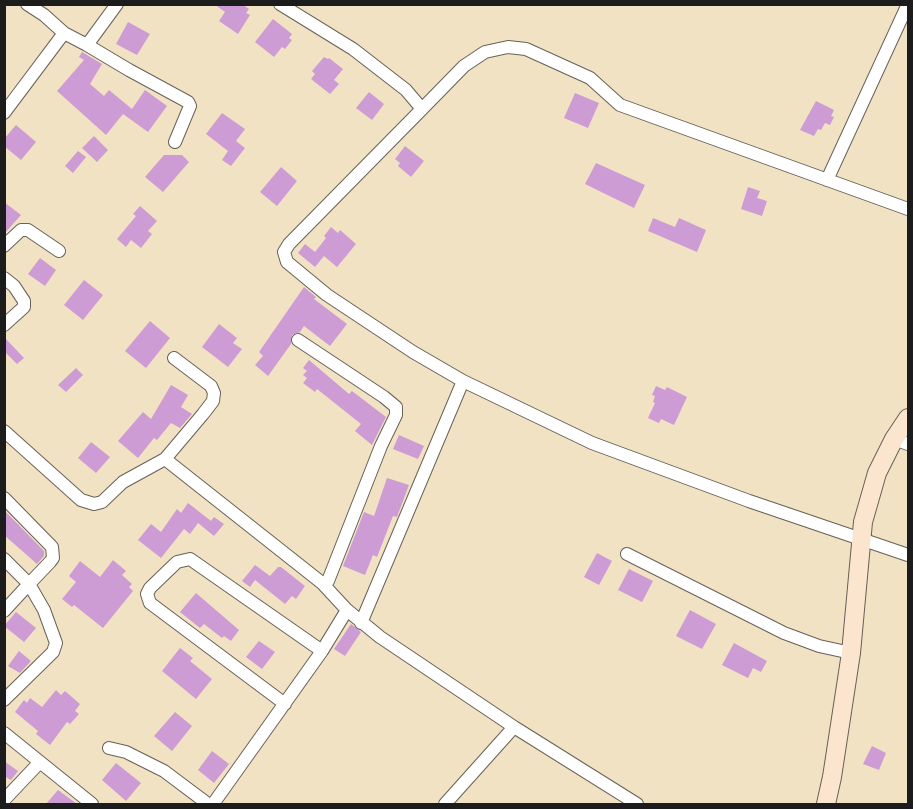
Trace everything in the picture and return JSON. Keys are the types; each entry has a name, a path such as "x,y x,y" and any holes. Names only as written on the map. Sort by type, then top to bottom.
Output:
{"main road":[{"path":"826,804 851,653 863,522 877,473 901,442 909,418"}],"street":[{"path":"27,4 44,15 64,33 188,102 190,106 175,142"},
{"path":"87,45 117,4"},
{"path":"280,4 353,49 406,90 422,109"},
{"path":"827,180 908,4"},
{"path":"4,113 64,33"},
{"path":"909,209 621,105 590,78 526,49 508,47 485,52 464,66 289,244 284,252 287,262 327,295 413,352 463,381 592,443 749,501 909,555"},
{"path":"4,246 21,230 28,230 59,251"},
{"path":"4,278 14,286 24,301 24,307 4,324"},
{"path":"298,340 396,407 396,415 381,446 328,581 321,584"},
{"path":"4,431 81,500 94,504 102,502 123,482 165,459 213,401 214,393 211,386 174,358"},
{"path":"361,623 463,381"},
{"path":"165,459 321,584 361,623 514,727 637,804"},
{"path":"4,498 52,547 53,558 4,611"},
{"path":"627,554 784,633 819,646 851,653"},
{"path":"4,559 29,584 44,610 56,643 53,652 4,700"},
{"path":"285,704 150,603 147,594 150,588 177,562 190,559 322,651"},
{"path":"213,804 322,651 347,610"},
{"path":"445,804 514,727"},
{"path":"4,733 92,804"},
{"path":"109,748 126,752 164,771 208,804"},
{"path":"4,800 40,762"}],"building":[{"path":"214,4 242,4 249,9 246,13 250,15 238,34 219,21 225,12"},
{"path":"273,19 292,34 289,38 292,40 285,49 282,47 274,57 255,42"},
{"path":"128,22 150,34 137,55 116,44"},
{"path":"82,52 102,64 90,84 104,96 109,90 132,109 145,90 167,106 148,132 123,114 106,135 57,91 84,60 79,57"},
{"path":"324,57 329,58 343,69 334,80 339,84 330,94 311,79 315,74 312,71"},
{"path":"369,92 384,104 372,120 356,108"},
{"path":"575,93 599,103 588,128 564,118"},
{"path":"816,101 834,110 831,116 834,117 830,125 825,123 814,136 800,130"},
{"path":"222,113 245,129 236,141 245,148 231,166 222,160 228,151 206,134"},
{"path":"16,125 36,142 21,160 4,146 4,139"},
{"path":"94,136 108,150 97,162 82,148"},
{"path":"405,146 424,161 411,177 398,166 400,163 395,159"},
{"path":"78,151 86,157 73,173 65,166"},
{"path":"164,155 182,155 189,162 163,192 145,177"},
{"path":"596,163 645,185 634,208 585,184"},
{"path":"281,167 297,181 277,206 260,192"},
{"path":"748,187 760,191 757,198 767,201 762,216 741,209"},
{"path":"4,202 21,215 4,234"},
{"path":"140,206 157,221 148,231 152,234 141,248 131,240 126,247 117,239 136,216 133,214"},
{"path":"653,218 675,227 679,218 706,230 697,252 648,231"},
{"path":"331,227 338,233 340,230 356,244 337,267 324,256 315,267 298,253 305,244 315,252"},
{"path":"40,258 56,270 45,286 28,274"},
{"path":"84,280 103,295 83,320 64,305"},
{"path":"304,287 316,297 314,299 347,324 330,346 304,326 300,332 292,335 291,344 268,376 255,365 263,356 259,352"},
{"path":"150,321 170,338 146,368 125,351"},
{"path":"219,324 237,338 233,343 242,349 228,367 202,347"},
{"path":"4,337 24,358 17,364 4,351"},
{"path":"309,360 349,394 352,391 386,417 372,445 355,431 361,424 317,389 315,392 303,383 307,378 303,375 307,371 303,368"},
{"path":"76,368 83,375 66,392 58,385"},
{"path":"171,385 188,395 181,407 192,414 180,428 171,423 157,440 154,438 138,458 118,441 143,412 151,419"},
{"path":"656,386 665,390 667,387 687,397 674,425 661,419 659,423 648,418 655,403 653,402 655,396 652,395"},
{"path":"399,435 424,446 418,459 393,449"},
{"path":"91,442 110,457 96,473 78,458"},
{"path":"387,478 409,485 397,517 393,516 377,557 373,555 365,575 343,566 364,512 374,516"},
{"path":"188,503 211,521 214,517 224,524 214,536 198,523 190,534 184,529 161,558 138,540 151,524 161,532 177,509 181,513"},
{"path":"4,510 44,551 44,556 37,564 4,535"},
{"path":"597,553 612,561 599,585 584,577"},
{"path":"113,560 126,571 122,575 132,584 129,587 133,591 103,628 74,605 72,607 62,599 76,582 69,576 80,561 100,577"},
{"path":"255,565 270,576 278,567 281,567 305,586 296,599 292,596 285,604 255,580 250,587 242,581"},
{"path":"629,569 653,581 642,602 618,590"},
{"path":"196,593 239,630 231,641 224,636 222,638 204,624 200,628 180,612"},
{"path":"690,610 716,624 702,649 676,636"},
{"path":"16,612 36,628 24,642 4,626"},
{"path":"351,624 361,632 345,656 334,649"},
{"path":"259,641 275,652 262,669 246,657"},
{"path":"734,643 767,661 761,672 753,668 748,678 722,665"},
{"path":"180,648 193,658 190,661 212,679 196,699 162,671"},
{"path":"19,651 31,661 20,673 8,666"},
{"path":"56,690 61,695 65,691 80,704 75,711 79,714 70,724 67,722 50,745 36,734 38,731 15,712 24,700 27,703 30,698 42,707"},
{"path":"175,712 192,726 172,751 154,736"},
{"path":"872,746 886,753 879,770 863,764"},
{"path":"212,751 229,764 214,783 198,770"},
{"path":"4,761 18,771 11,780 4,776"},
{"path":"116,763 141,783 126,801 102,780"},
{"path":"58,790 77,804 46,804"}]}
